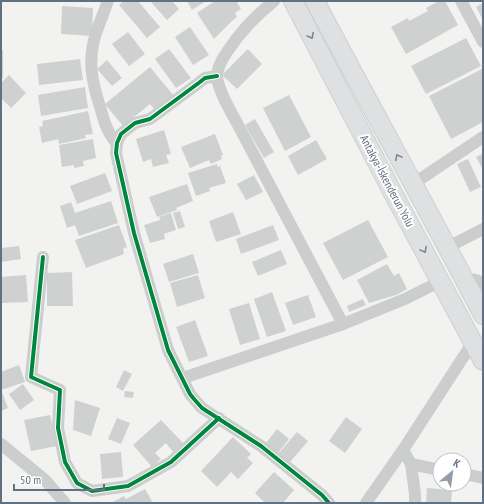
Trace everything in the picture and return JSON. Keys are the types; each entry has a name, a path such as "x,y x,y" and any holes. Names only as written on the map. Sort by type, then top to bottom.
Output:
{"highway":[{"name":"Antakya-İskenderun Yolu","path":"293,1 394,195 483,361"},
{"name":"Antakya-İskenderun Yolu","path":"315,1 483,314"}],"street":[{"path":"108,1 99,23 94,43 91,66 92,78 102,114 111,138 117,143"},
{"path":"274,1 262,10 241,32 219,65 217,76 220,91 343,324"},
{"path":"462,1 483,42"},
{"path":"217,76 205,78 150,119 135,123 121,134 117,143 116,153 134,233 168,350 194,399 202,408 262,446 322,495 329,503"},
{"path":"413,184 483,137"},
{"path":"448,247 483,229"},
{"path":"43,257 31,377 60,390 58,428 65,462 77,483 92,491 128,486 171,462 219,418"},
{"path":"465,280 477,280 483,284"},
{"path":"183,378 343,324 405,299 441,281"},
{"path":"366,503 403,450 473,342"},
{"path":"1,444 45,480 65,503"},
{"path":"403,450 411,464 415,503"},
{"path":"411,464 432,468"},
{"path":"472,476 483,478"}],"building":[{"path":"124,1 138,1 160,27 147,38 119,5"},
{"path":"150,1 172,1 179,9 167,20"},
{"path":"187,1 206,1 192,10"},
{"path":"215,1 240,1 237,3 241,9 235,13 237,17 214,39 197,13"},
{"path":"439,1 445,1 458,25 406,54 391,27 408,18 409,21 428,11 426,8"},
{"path":"483,3 483,20 476,7"},
{"path":"62,6 93,8 92,36 61,34"},
{"path":"190,27 209,55 193,65 175,37"},
{"path":"128,32 145,54 129,66 112,44"},
{"path":"466,38 481,66 426,94 411,66"},
{"path":"169,49 191,78 176,88 155,59"},
{"path":"248,49 262,64 237,89 222,75"},
{"path":"1,50 3,50 3,78 1,78"},
{"path":"80,59 83,80 39,85 37,64"},
{"path":"107,60 122,78 112,86 97,69"},
{"path":"150,67 174,96 156,111 150,104 123,126 105,104"},
{"path":"482,69 483,122 451,139 429,96"},
{"path":"9,75 26,93 11,108 1,98 1,83"},
{"path":"85,87 88,108 41,116 38,95"},
{"path":"289,95 311,137 285,151 263,108"},
{"path":"88,111 93,134 85,135 86,138 59,144 58,139 42,143 39,127 43,126 42,121"},
{"path":"255,119 274,152 264,158 245,125"},
{"path":"164,130 171,154 166,155 169,163 153,167 151,159 143,162 136,139"},
{"path":"215,134 223,155 221,156 222,159 211,164 209,160 190,168 181,147"},
{"path":"93,139 96,158 83,161 84,166 74,168 74,165 62,167 59,145"},
{"path":"316,140 327,159 298,175 288,156"},
{"path":"483,154 483,167 482,168 476,157"},
{"path":"468,159 481,187 470,192 457,164"},
{"path":"217,164 218,167 220,166 226,183 209,188 210,191 196,196 188,173"},
{"path":"105,173 112,191 77,204 70,186"},
{"path":"254,175 263,192 246,200 237,184"},
{"path":"187,184 193,201 176,208 177,210 157,217 149,197"},
{"path":"111,201 118,223 79,236 75,225 67,228 60,206 71,202 75,213"},
{"path":"180,211 185,227 178,229 173,213"},
{"path":"233,212 241,234 216,242 209,221"},
{"path":"171,213 176,230 164,234 165,239 150,243 144,225 160,220 159,217"},
{"path":"368,220 388,257 343,280 323,243"},
{"path":"119,225 127,247 123,249 124,254 86,268 75,240"},
{"path":"273,225 279,240 241,254 236,239"},
{"path":"19,246 21,259 1,262 1,248"},
{"path":"281,250 287,264 258,276 252,262"},
{"path":"193,254 199,273 169,282 163,264"},
{"path":"387,264 394,276 399,273 407,289 396,295 369,303 357,280"},
{"path":"72,272 73,306 47,306 47,273"},
{"path":"26,275 28,302 1,303 1,277"},
{"path":"198,275 205,298 177,307 170,283"},
{"path":"272,292 286,331 267,337 254,299"},
{"path":"308,295 316,317 293,325 285,303"},
{"path":"363,299 366,305 349,312 347,306"},
{"path":"249,303 260,339 240,345 229,309"},
{"path":"195,320 208,356 189,362 176,327"},
{"path":"19,365 25,382 1,390 1,372"},
{"path":"124,370 132,374 123,391 116,387"},
{"path":"23,384 34,400 20,410 9,394"},
{"path":"1,390 8,408 1,411"},
{"path":"125,391 134,392 133,398 124,397"},
{"path":"75,400 100,408 91,436 73,430"},
{"path":"50,415 57,446 31,451 24,420"},
{"path":"346,417 362,429 345,453 329,441"},
{"path":"117,418 130,423 121,444 108,439"},
{"path":"161,420 183,443 173,452 166,443 155,453 161,459 152,467 133,445"},
{"path":"277,429 289,439 278,453 266,443"},
{"path":"297,432 308,441 290,462 279,453"},
{"path":"233,437 251,454 247,458 253,463 238,479 231,472 217,487 201,471"},
{"path":"121,452 123,477 102,479 100,454"},
{"path":"274,472 294,490 283,503 265,503 255,493"},
{"path":"427,488 432,488 432,492 452,492 451,503 426,503"},
{"path":"145,489 153,503 111,503 124,496 126,499"}],"cycle path":[{"path":"217,76 205,78 150,119 135,123 121,134 117,143 116,153 134,233 168,350 190,394 202,408 261,446 322,495 329,503"},
{"path":"43,257 31,377 60,390 58,428 65,462 77,483 92,491 128,486 171,462 219,418"}]}
